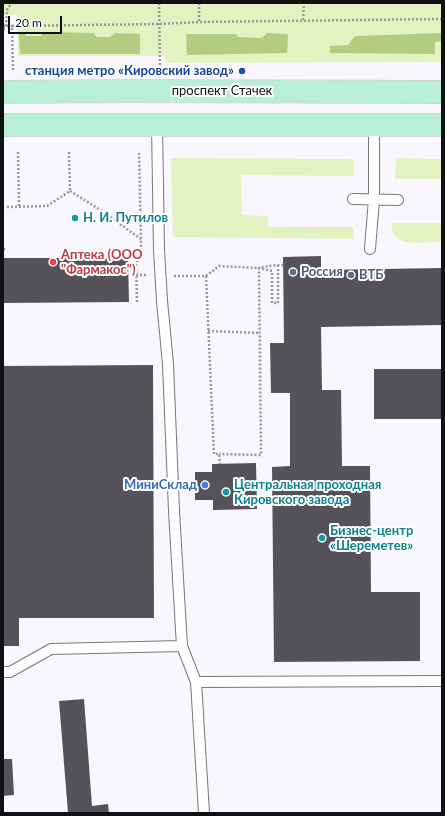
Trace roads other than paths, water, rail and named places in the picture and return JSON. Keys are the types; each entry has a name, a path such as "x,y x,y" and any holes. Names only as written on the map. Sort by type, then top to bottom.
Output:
{"main road":[{"name":"проспект Стачек","path":"3,92 442,92"},
{"path":"3,125 442,125"}],"lane":[{"path":"157,124 162,301 168,364 174,511 182,646 196,682 204,813"},
{"path":"370,249 374,199 374,125"},
{"path":"354,199 398,200"},
{"path":"3,672 10,672 50,649 182,646"},
{"path":"196,682 442,681"}],"place":[{"name":"станция метро «Кировский завод»","path":"242,71"},
{"name":"Н. И. Путилов","path":"75,218"},
{"name":"Аптека (ООО \"Фармакос\")","path":"53,262"},
{"name":"Россия","path":"293,272"},
{"name":"ВТБ","path":"351,275"},
{"name":"МиниСклад","path":"205,485"},
{"name":"Центральная проходная Кировского завода","path":"226,492"},
{"name":"Бизнес-центр «Шереметев»","path":"322,538"}]}
